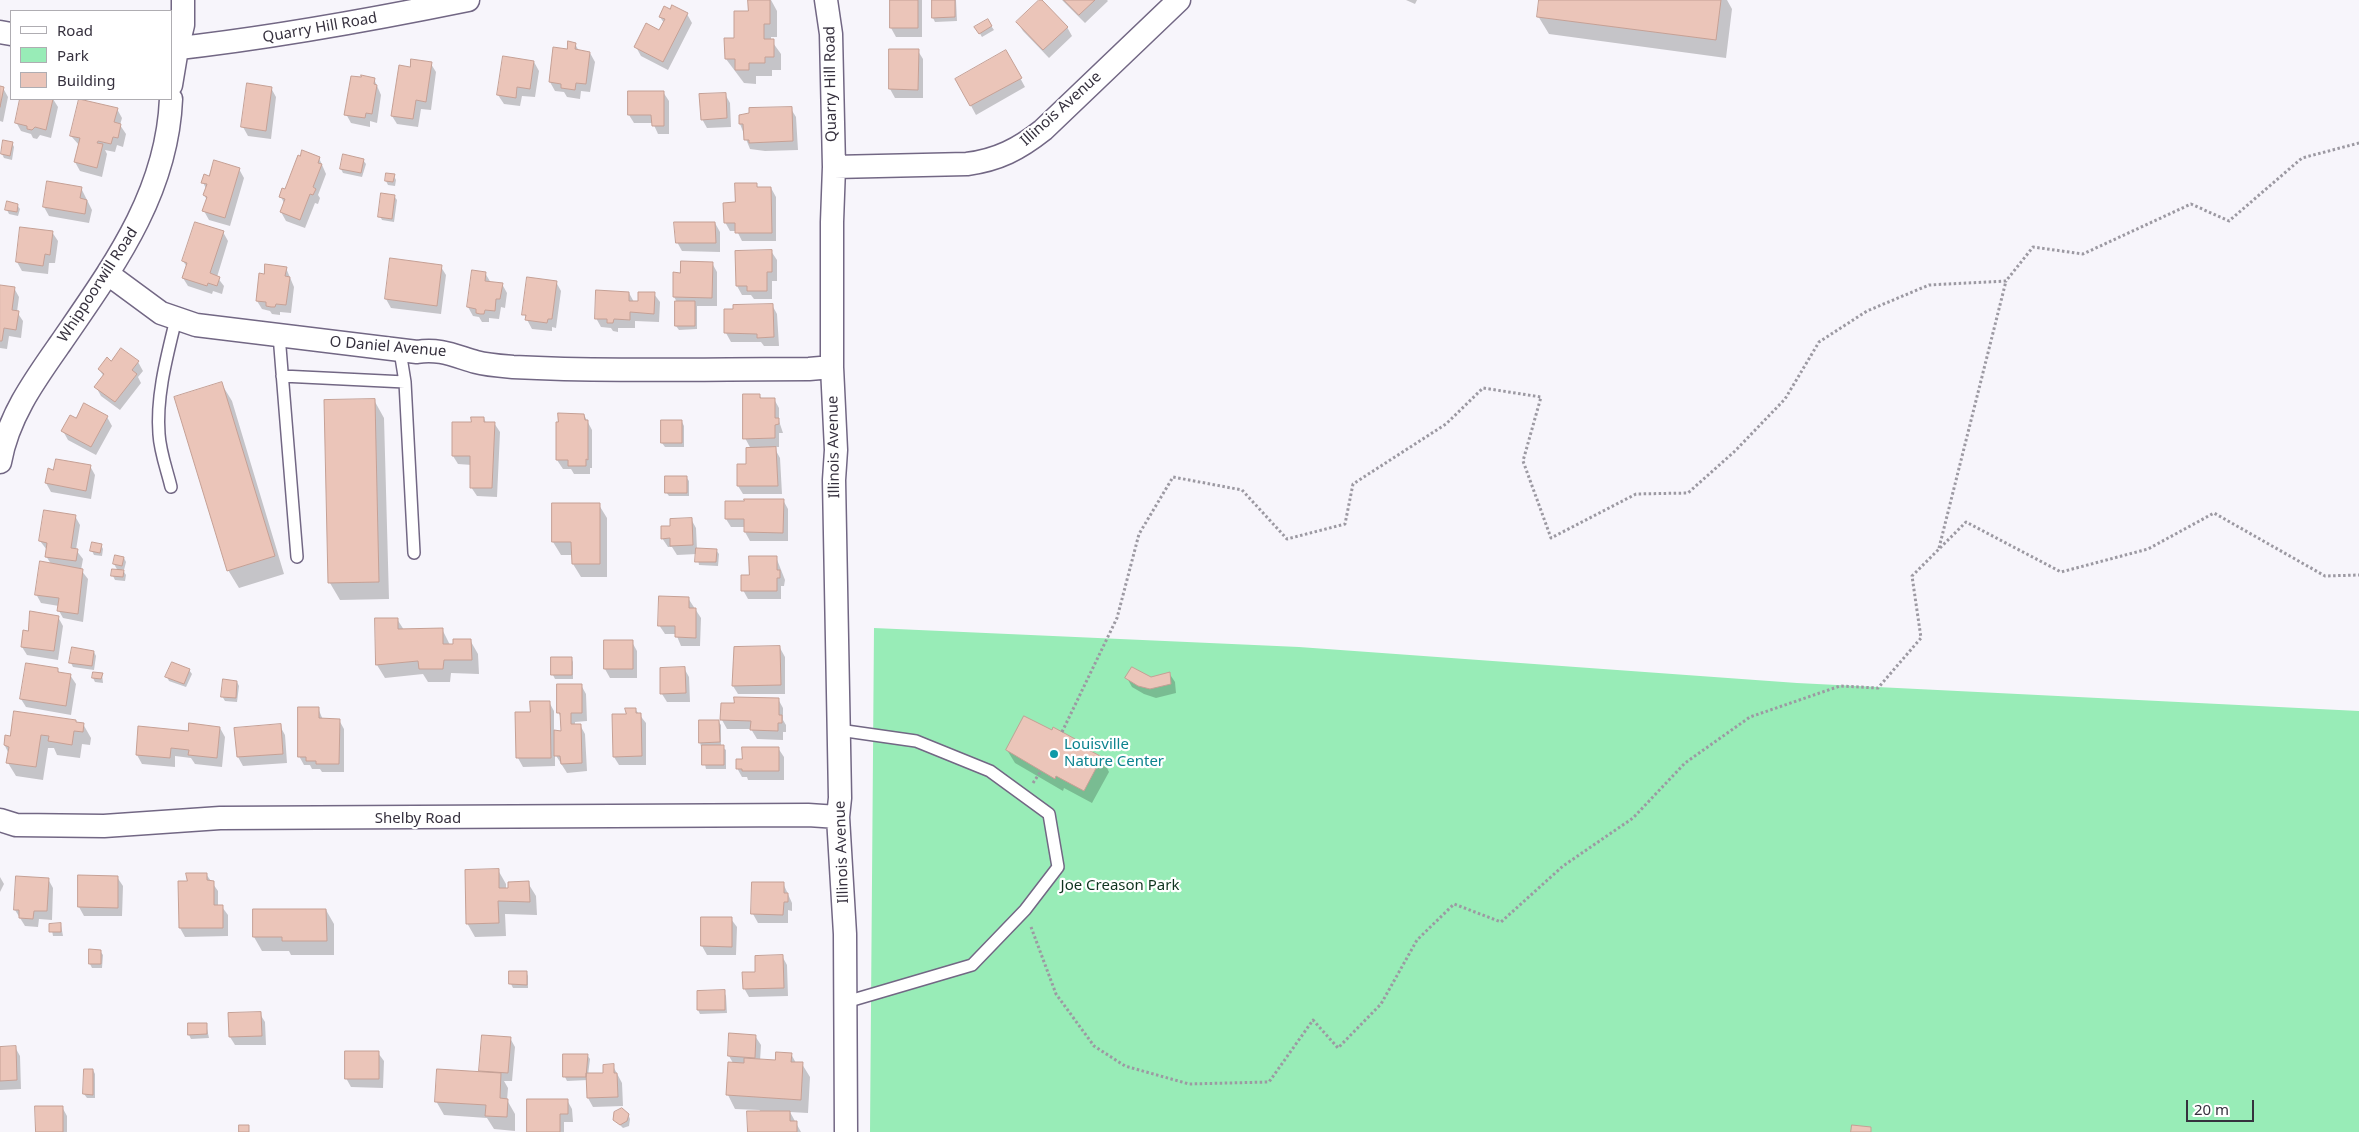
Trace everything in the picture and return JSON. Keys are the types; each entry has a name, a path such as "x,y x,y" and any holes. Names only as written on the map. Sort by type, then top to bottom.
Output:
{"street":[{"path":"172,73 174,49 184,25 184,0"},
{"name":"Quarry Hill Road","path":"174,49 223,44 340,26 468,0"},
{"name":"Quarry Hill Road","path":"826,0 831,34 834,167"},
{"name":"Illinois Avenue","path":"846,1132 845,934 838,817 840,798 834,480 836,450 832,367 834,167 967,164 988,161 1007,155 1043,130 1179,0"},
{"name":"Whippoorwill Road","path":"0,462 13,418 31,386 108,274 143,215 160,164 171,100"},
{"name":"O Daniel Avenue","path":"108,274 148,305 176,319 196,325 400,350 454,353 477,362 510,366 583,370 809,369 832,367"},
{"name":"Shelby Road","path":"0,820 16,825 104,826 220,818 808,815 838,817"}],"lane":[{"path":"171,487 158,435 165,361 176,319"},
{"path":"279,335 297,557"},
{"path":"400,350 405,382 414,553"},
{"path":"282,376 405,382"},
{"path":"839,730 916,741 990,771 1049,814 1058,867 1025,910 972,965 846,1002"}],"path":[{"path":"1939,549 2006,281 2033,247 2083,254 2191,204 2229,221 2302,158 2359,143"},
{"path":"1062,732 1117,618 1138,534 1173,477 1242,490 1287,539 1345,524 1353,484 1446,424 1483,388 1541,397 1524,461 1551,538 1636,494 1688,493 1735,451 1785,399 1820,342 1867,311 1929,285 2006,281"},
{"path":"1025,910 1056,994 1094,1046 1125,1066 1189,1084 1269,1082 1313,1020 1338,1048 1381,1004 1417,940 1454,904 1501,922 1564,866 1633,818 1686,763 1750,717 1840,686 1878,688 1921,638 1912,576 1966,522 2060,572 2148,549 2214,512 2325,576 2359,575"}],"green space":[{"name":"Joe Creason Park","path":"874,628 1299,647 1797,683 2359,711 2359,1132 870,1132"}],"building":[{"path":"748,0 770,0 770,24 764,24 764,39 774,39 774,57 765,57 765,63 749,63 749,70 735,70 735,59 725,59 724,38 734,38 734,11 748,11"},
{"path":"890,0 918,0 918,28 890,28"},
{"path":"932,0 955,0 955,17 932,18"},
{"path":"1039,0 1042,0 1068,27 1043,50 1016,22"},
{"path":"1064,0 1095,0 1079,15"},
{"path":"1539,0 1721,0 1716,40 1537,17"},
{"path":"672,5 688,13 663,62 634,47 646,23 659,30 665,19 659,17 664,6 670,9"},
{"path":"988,19 992,26 979,34 974,27"},
{"path":"568,41 576,43 575,49 590,52 586,84 576,83 575,90 561,88 561,84 549,82 553,47 567,49"},
{"path":"889,49 919,49 918,90 889,89"},
{"path":"1006,50 1022,78 970,106 955,79"},
{"path":"503,56 534,61 530,89 517,87 516,98 497,95"},
{"path":"411,59 432,62 426,102 416,100 413,119 391,116 399,65 410,67"},
{"path":"361,75 375,78 374,84 377,85 372,114 366,113 365,118 344,115 351,76 361,77"},
{"path":"247,83 272,87 266,131 241,127"},
{"path":"0,86 4,87 0,107"},
{"path":"628,91 664,91 664,126 652,126 651,115 628,115"},
{"path":"726,93 727,118 701,120 699,94"},
{"path":"20,100 53,100 46,130 35,127 32,130 27,129 27,126 15,123"},
{"path":"79,100 118,108 114,122 121,124 118,138 113,137 111,144 98,141 97,143 103,144 97,168 74,162 80,138 70,136"},
{"path":"792,107 793,141 749,143 749,140 744,140 743,124 739,124 739,115 749,113 749,108"},
{"path":"3,140 13,142 10,156 1,154"},
{"path":"302,150 320,157 318,163 322,164 313,187 316,189 313,195 310,194 300,220 280,212 285,199 279,197 282,188 285,189 298,155 300,156"},
{"path":"343,154 364,159 361,173 340,169"},
{"path":"214,160 240,168 225,218 202,211 207,197 203,195 207,184 201,183 204,174 209,176"},
{"path":"386,173 395,174 393,182 385,181"},
{"path":"47,181 82,187 80,198 87,200 85,214 43,207"},
{"path":"735,183 757,183 757,187 771,187 772,233 735,233 735,223 724,223 723,203 735,202"},
{"path":"381,193 395,195 392,219 378,217"},
{"path":"7,201 18,204 17,212 5,210"},
{"path":"195,222 224,231 210,273 220,277 217,286 208,283 207,286 182,278 187,263 182,261"},
{"path":"674,222 715,222 716,243 676,243"},
{"path":"20,227 53,231 50,255 45,254 43,266 16,262"},
{"path":"772,250 772,272 767,272 767,291 747,291 747,286 736,286 735,251"},
{"path":"390,258 442,265 437,306 385,299"},
{"path":"681,261 713,262 712,298 673,297 673,272 680,273"},
{"path":"265,264 287,267 285,276 290,277 286,305 276,304 275,307 271,307 266,306 266,302 256,301 259,273 264,274"},
{"path":"472,270 486,272 485,281 503,283 500,299 496,299 495,311 485,310 484,314 480,314 476,313 476,309 467,307"},
{"path":"527,277 557,281 552,319 548,319 547,323 525,320 526,315 522,315"},
{"path":"0,285 15,287 12,310 19,311 16,330 4,328 2,341 0,341"},
{"path":"596,290 629,292 629,301 638,301 638,292 655,292 654,314 630,312 630,320 614,319 613,323 607,323 607,319 595,319"},
{"path":"675,301 695,301 695,326 675,326"},
{"path":"773,304 774,337 757,338 757,334 724,333 724,309 733,309 733,305"},
{"path":"121,348 139,361 132,370 137,374 115,402 94,387 104,374 98,369 107,357 111,361"},
{"path":"222,382 275,556 227,571 174,397"},
{"path":"743,394 760,394 760,398 775,398 775,418 779,418 779,424 775,425 775,438 743,439"},
{"path":"375,399 379,582 328,583 324,400"},
{"path":"84,403 108,416 91,447 61,431 70,415 76,418"},
{"path":"558,413 584,414 585,420 588,420 588,460 586,459 586,466 568,466 568,460 556,460 556,422 558,422"},
{"path":"471,417 484,417 484,422 495,422 492,488 470,488 470,456 452,456 452,422 471,422"},
{"path":"661,420 682,420 682,443 661,443"},
{"path":"776,447 778,486 737,486 737,464 746,464 746,448"},
{"path":"56,459 91,465 86,491 45,483 48,468 53,470"},
{"path":"665,476 687,476 687,493 665,493"},
{"path":"744,499 784,499 783,533 744,532 744,519 725,519 725,501 744,501"},
{"path":"552,503 600,503 600,564 572,564 571,542 552,542"},
{"path":"44,510 76,515 71,548 78,549 76,561 45,557 47,543 39,541"},
{"path":"692,518 693,545 670,546 670,538 661,539 661,526 670,526 670,519"},
{"path":"92,542 102,544 100,553 90,551"},
{"path":"696,548 717,549 716,562 695,562"},
{"path":"115,555 124,557 122,566 113,564"},
{"path":"749,556 777,556 777,570 780,570 780,578 777,578 777,591 741,591 741,575 749,575"},
{"path":"40,561 83,569 78,614 57,611 59,598 35,595"},
{"path":"112,569 124,570 123,577 111,576"},
{"path":"659,596 689,597 689,608 696,608 696,638 675,637 675,626 658,626"},
{"path":"30,611 59,616 54,651 21,647 23,630 28,631"},
{"path":"375,618 398,618 398,629 443,628 443,644 453,644 453,639 471,639 472,660 444,660 443,669 419,669 418,661 376,665"},
{"path":"604,640 633,640 633,669 604,669"},
{"path":"780,646 781,685 732,686 734,647"},
{"path":"72,647 94,651 92,666 69,663"},
{"path":"551,657 572,657 572,675 551,675"},
{"path":"172,662 190,669 184,684 165,677"},
{"path":"26,663 58,668 58,672 71,674 66,706 20,699"},
{"path":"685,667 686,693 660,694 660,668"},
{"path":"1132,667 1151,677 1170,672 1171,684 1150,689 1138,686 1125,678"},
{"path":"93,672 103,673 101,679 92,678"},
{"path":"223,679 237,681 236,698 221,697"},
{"path":"557,684 582,684 582,713 571,713 571,724 581,724 582,763 561,764 560,756 554,756 554,730 561,731 560,713 557,713"},
{"path":"734,697 779,698 779,715 782,715 782,723 778,723 778,731 750,730 751,721 720,720 721,703 734,703"},
{"path":"530,701 550,701 551,758 516,758 515,712 530,712"},
{"path":"298,707 319,707 319,718 340,719 339,764 316,764 316,761 306,761 306,757 298,757"},
{"path":"625,708 636,708 636,713 641,713 642,756 613,757 612,714 626,714"},
{"path":"14,711 76,720 76,722 84,723 83,732 74,731 72,745 48,741 49,736 41,735 36,767 6,763 9,747 4,745 5,735 10,736"},
{"name":"Louisville Nature Center","path":"1024,716 1052,730 1053,727 1075,739 1074,742 1102,757 1084,791 1056,776 1055,779 1006,750"},
{"path":"699,720 719,720 720,742 699,743"},
{"path":"189,723 220,727 217,758 188,755 189,750 171,748 170,758 136,755 138,726 188,731"},
{"path":"281,724 283,754 237,757 234,728"},
{"path":"702,745 724,745 724,765 702,765"},
{"path":"742,747 779,747 779,771 742,771 742,769 736,769 736,759 742,759"},
{"path":"499,869 499,888 508,888 508,882 529,881 530,902 498,901 499,923 466,924 465,870"},
{"path":"186,873 207,873 207,880 214,881 214,905 223,905 223,928 179,928 178,881 187,881"},
{"path":"78,875 118,876 118,908 78,907"},
{"path":"16,876 49,878 47,911 34,911 33,919 19,918 19,910 14,910"},
{"path":"752,882 784,882 784,893 788,893 788,902 784,902 783,915 751,914"},
{"path":"253,909 326,909 327,941 282,941 282,937 253,937"},
{"path":"701,917 732,917 732,947 701,946"},
{"path":"61,923 61,932 49,932 49,924"},
{"path":"89,949 101,950 101,964 89,964"},
{"path":"783,955 784,988 743,989 742,972 755,972 755,956"},
{"path":"509,971 527,971 527,985 509,984"},
{"path":"725,990 725,1010 697,1010 697,991"},
{"path":"261,1012 262,1036 229,1037 228,1013"},
{"path":"188,1023 207,1023 207,1034 188,1035"},
{"path":"729,1033 756,1035 755,1058 728,1056"},
{"path":"482,1035 511,1037 508,1073 479,1071"},
{"path":"16,1046 17,1080 0,1081 0,1047"},
{"path":"345,1051 379,1051 379,1079 345,1079"},
{"path":"776,1052 792,1053 791,1062 803,1062 801,1100 726,1095 728,1062 744,1063 744,1058 775,1060"},
{"path":"563,1054 588,1054 586,1077 563,1077"},
{"path":"614,1064 614,1073 617,1073 618,1097 587,1098 586,1073 603,1073 603,1065"},
{"path":"84,1069 93,1069 93,1095 83,1094"},
{"path":"437,1069 501,1073 500,1098 508,1099 507,1117 485,1116 486,1105 435,1102"},
{"path":"527,1099 568,1099 568,1114 560,1114 560,1132 527,1132"},
{"path":"35,1106 63,1106 63,1132 36,1132"},
{"path":"622,1108 629,1114 627,1121 620,1125 613,1120 614,1112"},
{"path":"747,1111 790,1111 790,1121 797,1121 797,1132 748,1132"},
{"path":"239,1125 249,1125 249,1132 239,1132"},
{"path":"1852,1125 1871,1127 1871,1132 1851,1132"}],"place":[{"name":"Louisville Nature Center","path":"1054,754"}]}
